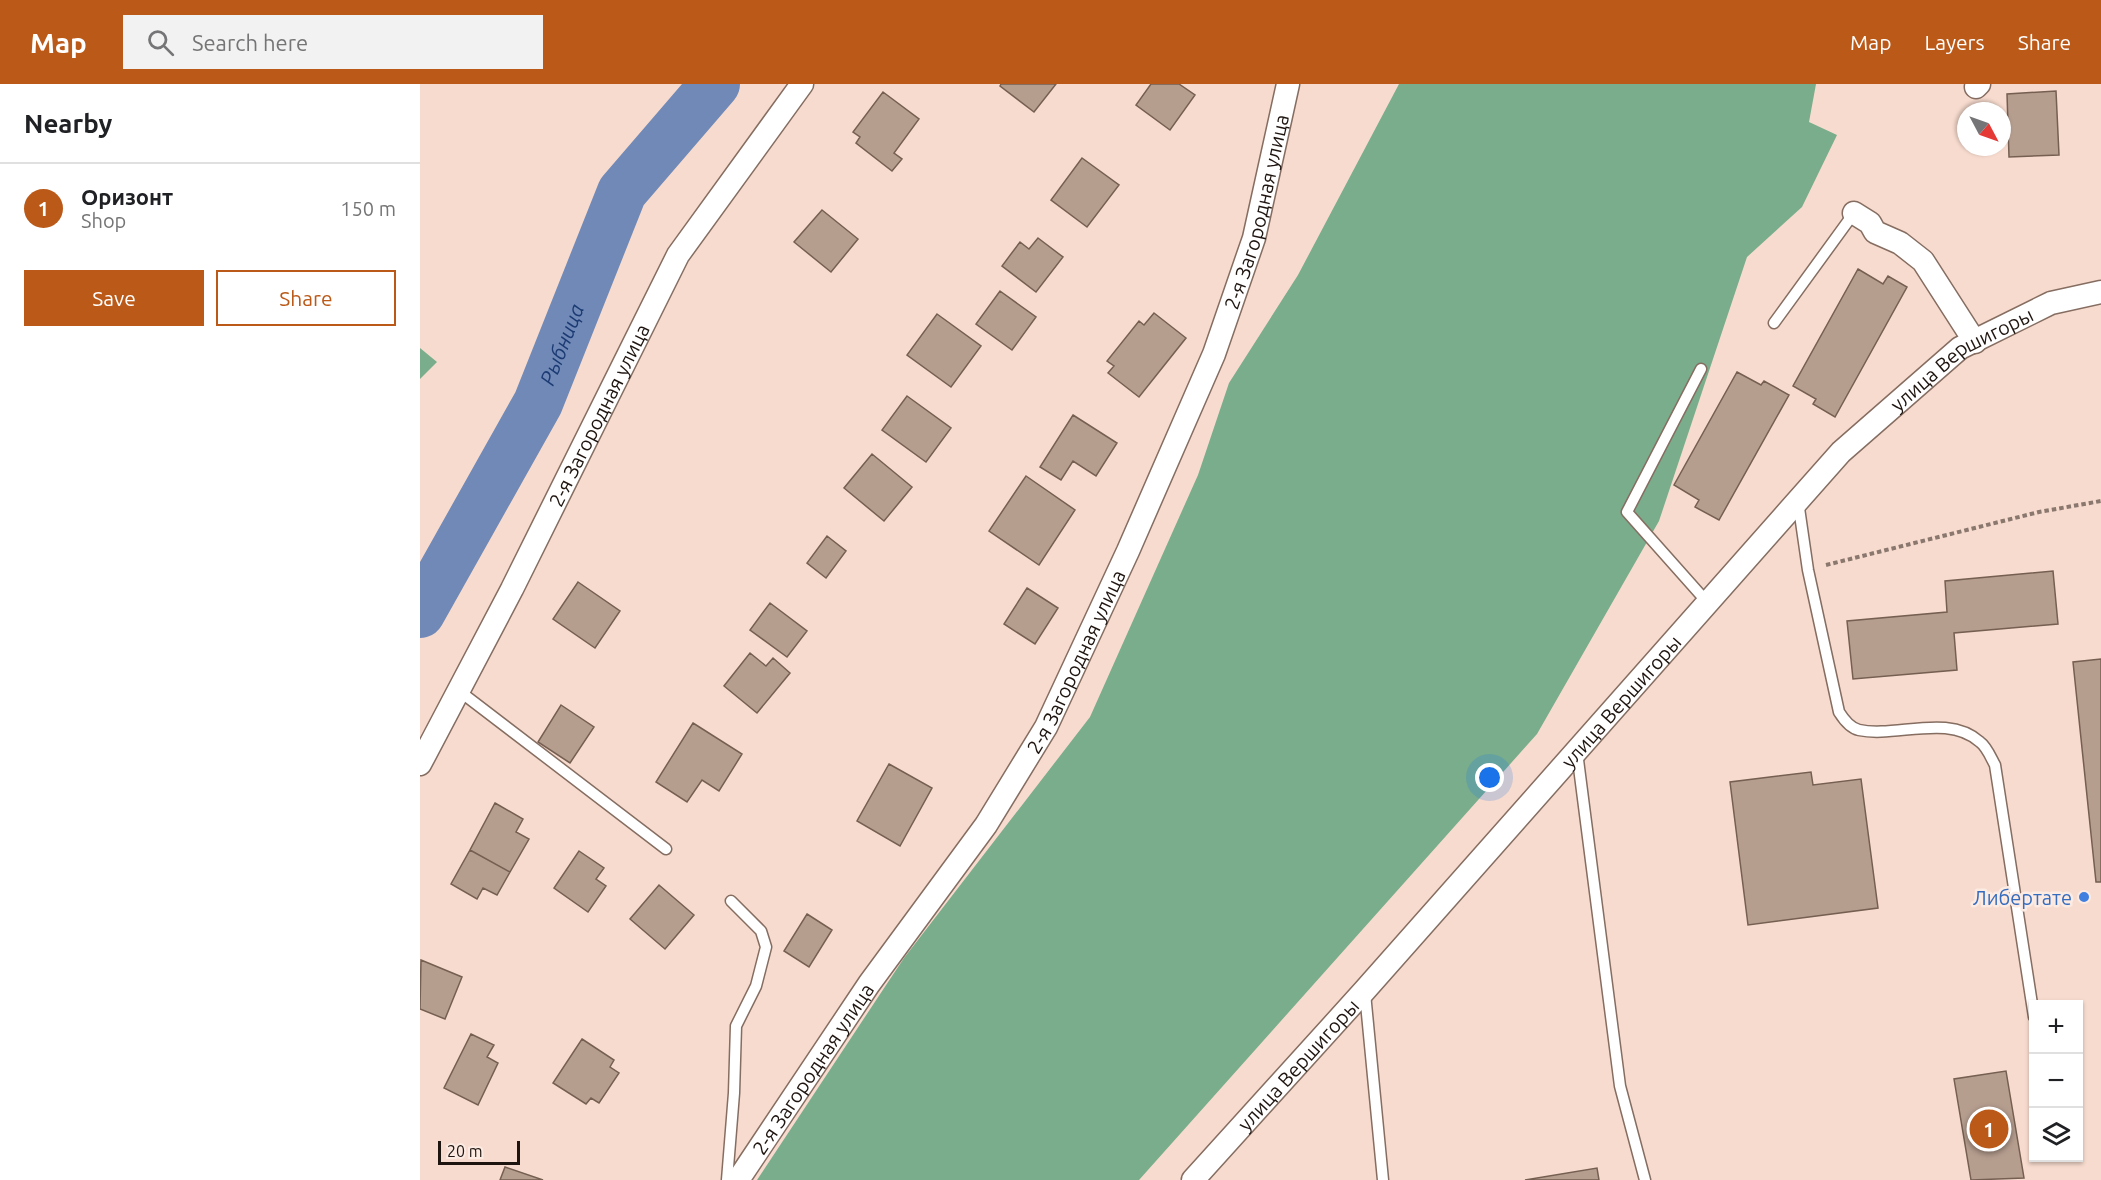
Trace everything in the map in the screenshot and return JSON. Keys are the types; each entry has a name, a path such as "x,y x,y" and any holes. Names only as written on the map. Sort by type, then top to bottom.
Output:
{"street":[{"name":"2-я Загородная улица","path":"420,764 512,589 678,255 802,84"},
{"name":"2-я Загородная улица","path":"738,1180 868,984 986,825 1046,727 1128,551 1214,354 1254,238 1288,84"},
{"path":"1854,213 1870,223 1875,232 1900,243 1923,261 1975,342"},
{"name":"улица Вершигоры","path":"1193,1180 1365,990 1576,748 1841,452 1960,348 2051,303 2101,292"}],"lane":[{"path":"1774,323 1854,213"},
{"path":"1701,369 1627,512 1707,602"},
{"path":"1798,501 1808,570 1839,712 1845,721 1859,730 1941,728 1967,733 1982,743 1995,765 2031,1000"},
{"path":"458,689 666,849"},
{"path":"1576,748 1620,1086 1645,1180"},
{"path":"727,1180 734,1093 736,1026 756,986 766,947 761,931 731,902"},
{"path":"1365,990 1383,1180"}],"path":[{"path":"1808,570 2039,512 2101,501"}],"green space":[{"path":"1399,84 1816,84 1809,122 1837,135 1802,207 1747,257 1659,521 1537,734 1139,1180 757,1180 904,958 1090,717 1198,475 1229,383 1298,275"},
{"path":"420,348 437,362 420,379"}],"building":[{"path":"1001,84 1056,84 1034,112 1000,86"},
{"path":"1151,84 1179,84 1195,95 1170,130 1136,105"},
{"path":"2056,91 2059,155 2009,157 2011,156 2011,102 2007,102 2007,94"},
{"path":"883,92 919,119 894,153 902,159 892,171 856,143 860,137 853,132"},
{"path":"1082,158 1119,185 1087,227 1051,200"},
{"path":"822,210 858,239 831,272 794,242"},
{"path":"1038,238 1063,257 1036,292 1002,266 1020,242 1029,249"},
{"path":"1858,269 1883,284 1888,276 1907,287 1835,417 1813,404 1816,399 1793,386"},
{"path":"1000,291 1036,317 1012,350 976,324"},
{"path":"1154,313 1186,338 1139,397 1108,373 1114,366 1107,361 1139,321 1144,325"},
{"path":"937,314 981,346 951,387 907,355"},
{"path":"1737,372 1761,385 1764,381 1789,395 1719,520 1695,507 1699,500 1674,485"},
{"path":"907,396 951,428 926,462 882,430"},
{"path":"1073,415 1117,443 1096,476 1073,461 1061,480 1040,467"},
{"path":"872,454 912,487 884,521 844,488"},
{"path":"1026,476 1075,510 1039,565 989,531"},
{"path":"827,536 846,551 826,578 807,563"},
{"path":"2053,571 2058,624 1954,633 1957,670 1853,679 1847,621 1947,612 1945,581"},
{"path":"578,582 620,611 595,648 553,619"},
{"path":"1027,588 1058,608 1035,644 1004,624"},
{"path":"770,603 807,631 787,657 750,630"},
{"path":"750,653 766,666 773,658 790,673 757,713 724,686"},
{"path":"2101,659 2101,882 2096,882 2073,662"},
{"path":"561,705 594,727 570,763 538,742"},
{"path":"693,723 742,754 719,791 702,780 687,802 656,782"},
{"path":"889,764 932,788 900,846 857,821"},
{"path":"1811,772 1813,785 1861,779 1878,908 1748,925 1730,782"},
{"path":"495,803 523,819 516,832 529,839 510,872 470,850"},
{"path":"470,850 510,872 497,895 483,888 477,899 451,884"},
{"path":"579,851 604,868 596,879 606,886 588,912 554,888"},
{"path":"659,885 694,915 665,949 630,919"},
{"path":"807,914 832,930 809,967 784,951"},
{"path":"421,960 462,977 445,1019 420,1009"},
{"path":"471,1034 494,1045 487,1057 498,1063 478,1105 444,1088"},
{"path":"582,1039 614,1060 610,1067 619,1073 599,1103 591,1098 586,1104 553,1083"},
{"path":"2006,1071 2024,1178 1971,1180 1954,1079"},
{"path":"505,1167 543,1180 500,1180"},
{"path":"1597,1168 1599,1180 1525,1180"}],"waterway":[{"name":"Рыбница","path":"420,613 538,403 622,192 715,84"}],"place":[{"name":"Либертате","path":"2084,897"},
{"name":"Оризонт","path":"1989,1129"}]}
